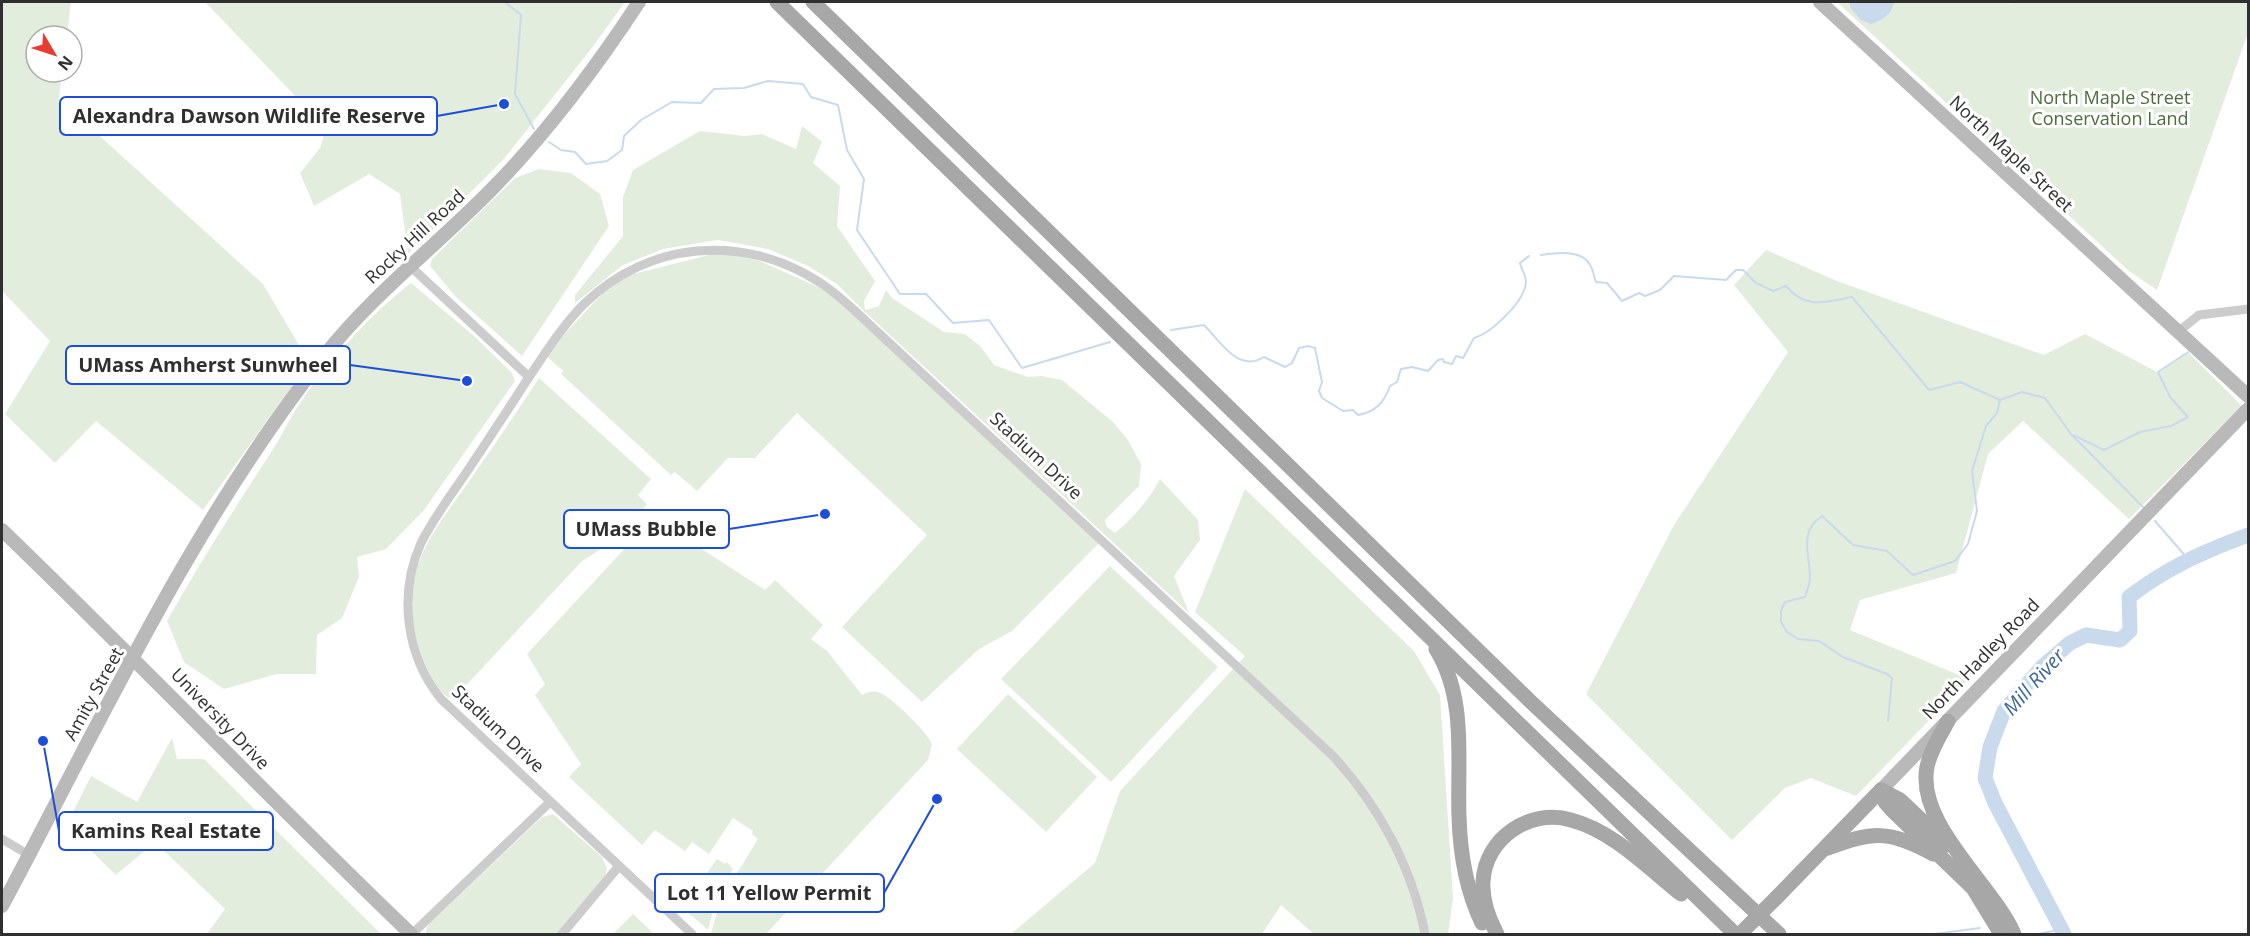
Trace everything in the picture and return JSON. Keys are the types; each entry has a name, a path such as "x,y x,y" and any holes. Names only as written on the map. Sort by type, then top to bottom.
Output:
{"main road":[{"name":"Rocky Hill Road","path":"220,502 328,351 367,307 483,198 543,134 582,86 639,2"},
{"path":"777,2 1734,932"},
{"path":"813,2 1770,934"},
{"name":"North Maple Street","path":"1820,2 2248,396"},
{"name":"North Hadley Road","path":"1734,932 1776,898 2248,409"},
{"name":"Amity Street","path":"2,906 220,502"},
{"name":"University Drive","path":"2,530 412,934"},
{"path":"1423,629 1445,666 1456,697 1461,846 1468,885 1488,934"},
{"path":"1948,721 1929,760 1926,790 1930,806 1959,863 2001,934"},
{"path":"1621,788 1779,934"},
{"path":"1881,790 1885,802 1892,810 1959,863 1995,901 2014,934"},
{"path":"1497,934 1484,897 1483,883 1488,859 1512,830 1544,816 1573,820 1601,833 1734,932"},
{"path":"1822,851 1860,836 1882,836 1913,844 1959,863"}],"street":[{"name":"Stadium Drive","path":"692,934 436,693 415,650 407,608 411,573 422,542 530,377 570,321 591,298 617,278 660,258 704,249 740,250 783,263 821,283 868,323 1339,763 1371,804 1395,846 1410,882 1425,934"},
{"path":"410,266 530,377"},
{"path":"2179,331 2199,315 2248,309"},
{"path":"412,934 550,802"},
{"path":"2,839 29,855"},
{"path":"562,934 619,866"}],"green space":[{"path":"2,2 71,2 68,24 24,24 24,84 61,84 59,99 263,284 309,362 203,510 96,421 55,463 5,414 50,341 2,291"},
{"path":"205,2 625,2 591,49 503,160 408,254 400,194 369,174 314,206 300,173 320,148 326,128"},
{"name":"North Maple Street Conservation Land","path":"1837,2 2010,2 2010,4 2012,2 2248,2 2248,33 2157,290 2129,271"},
{"path":"802,126 822,142 813,163 840,186 837,226 875,281 864,301 865,310 879,306 886,290 892,298 944,332 965,334 980,346 994,365 1028,377 1042,376 1062,380 1113,422 1128,440 1141,464 1139,486 1105,520 1106,526 1115,533 1122,527 1146,501 1160,479 1198,520 1200,540 1174,576 1189,613 837,284 808,266 768,249 718,240 663,249 623,265 575,303 575,295 623,236 623,197 633,170 700,131 745,136 762,134 796,149"},
{"path":"539,169 571,173 600,194 609,226 522,356 455,296 430,266 432,259 515,178"},
{"path":"733,249 836,295 1102,540 1012,631 979,649 922,702 842,627 927,535 797,413 755,458 728,458 697,491 675,472 671,475 561,374 563,371 545,355 617,278"},
{"path":"1766,250 1837,281 2044,355 2085,334 2157,372 2188,352 2242,406 2129,519 2023,421 1988,454 1956,573 1860,600 1850,630 1969,679 1856,796 1811,778 1785,788 1732,840 1586,694 1674,525 1788,352 1734,285"},
{"path":"411,283 474,336 512,373 515,381 424,510 386,549 357,557 359,577 342,618 317,635 316,674 277,674 224,689 184,662 167,621 296,409 337,354 365,324"},
{"path":"539,378 651,479 638,495 647,504 617,536 582,561 457,695 449,698 432,679 415,633 412,597 419,562 439,523"},
{"path":"1245,489 1414,651 1440,695 1453,898 1448,934 1314,934 1281,905 1262,934 1011,934 1095,863 1120,791 1245,656 1195,612"},
{"path":"640,532 670,547 680,535 765,590 775,580 823,625 811,639 827,651 862,695 876,692 886,696 917,724 932,744 928,760 766,934 711,933 721,899 758,839 752,834 753,831 733,818 709,854 692,842 685,851 655,830 642,845 569,777 581,764 535,695 545,684 527,654"},
{"path":"1110,566 1218,667 1111,782 1001,679"},
{"path":"1008,694 1097,777 1046,832 957,749"},
{"path":"172,738 177,759 204,759 381,934 207,934 225,909 155,842 116,875 66,826 91,776 137,802"},
{"path":"553,814 602,857 607,869 605,876 557,934 425,934 428,925 542,817"},
{"path":"717,859 725,864 727,862 733,869 716,899 708,930 675,901 687,887 694,891"},
{"path":"633,914 654,934 613,934"}],"water":[{"path":"1850,2 1894,2 1886,16 1871,24 1861,20 1850,7"}],"waterway":[{"path":"505,2 521,15 515,94 534,129"},
{"path":"549,142 561,150 575,152 586,164 607,161 622,150 624,136 641,120 672,102 701,103 714,89 744,88 768,81 803,84 811,97 838,105 847,150 864,179 857,230 900,294 926,294 953,323 989,320 1022,368 1110,342"},
{"path":"1541,255 1568,253 1581,256 1591,267 1596,282 1607,283 1622,301 1639,293 1645,296 1660,290 1674,276 1726,280 1736,270 1743,270 1756,283 1773,291 1786,286 1793,294 1809,301 1825,302 1852,297 1929,390 1960,382 2000,400 2022,392 2045,398 2071,434 2143,507"},
{"path":"1171,330 1204,325 1224,347 1238,358 1255,361 1264,357 1285,367 1292,363 1299,348 1308,346 1315,348 1322,382 1319,391 1322,398 1343,411 1353,410 1358,415 1378,406 1390,386 1397,382 1401,369 1412,367 1428,371 1438,360 1443,359 1444,362 1452,364 1456,356 1463,358 1474,338 1498,323 1520,298 1526,281 1520,263 1529,256"},
{"path":"2073,435 2104,450 2140,432 2171,426 2188,417 2170,397 2158,372 2188,352"},
{"path":"1888,721 1892,678 1843,657 1819,641 1798,639 1787,632 1781,622 1781,611 1785,602 1805,597 1810,578 1808,536 1810,529 1822,516 1853,545 1887,551 1913,575 1955,561 1968,544 1977,511 1972,471 1986,426 1997,413 2000,400"},
{"path":"2155,521 2188,559"},
{"name":"Mill River","path":"2064,934 1995,803 1985,778 1990,747 2004,711 2042,667 2070,643 2086,635 2120,640 2130,631 2129,597 2143,586 2186,561 2248,535"},
{"path":"2038,934 2053,931 2059,926"},
{"path":"1934,934 1980,928"}],"place":[{"name":"Alexandra Dawson Wildlife Reserve","path":"504,104"},
{"name":"UMass Amherst Sunwheel","path":"467,381"},
{"name":"UMass Bubble","path":"825,514"},
{"name":"Kamins Real Estate","path":"43,741"},
{"name":"Lot 11 Yellow Permit","path":"937,799"}]}
